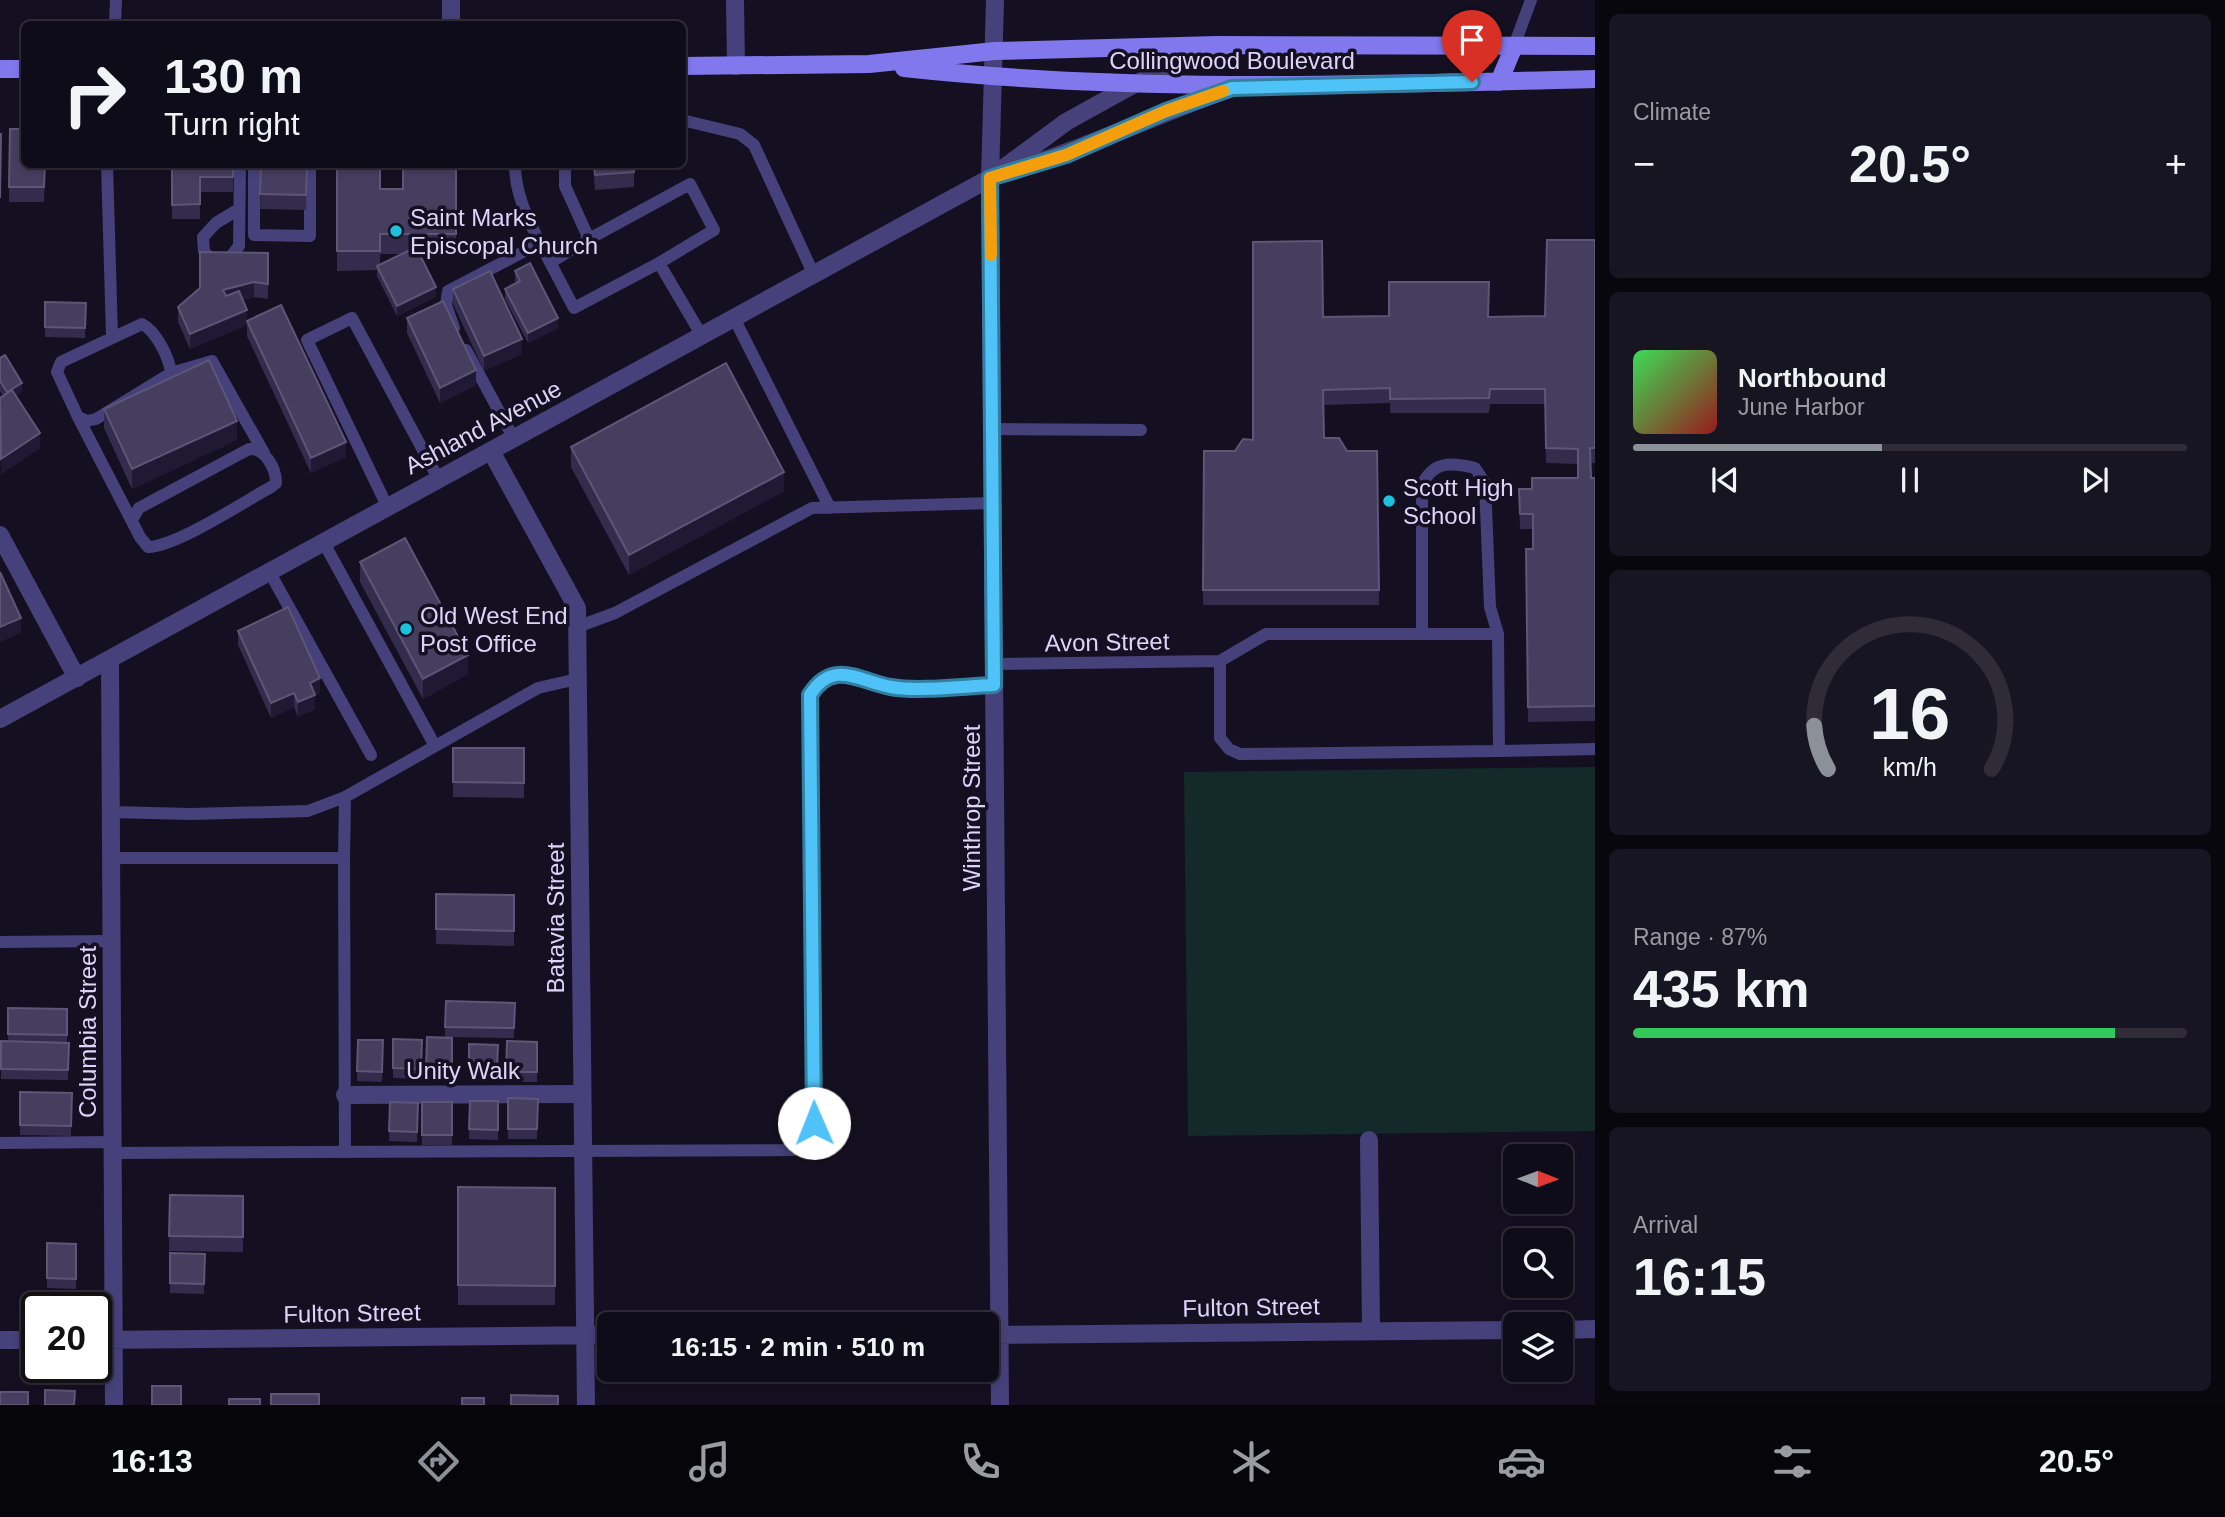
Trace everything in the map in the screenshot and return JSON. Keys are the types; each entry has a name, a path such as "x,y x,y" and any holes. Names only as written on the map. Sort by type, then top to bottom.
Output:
{"main road":[{"name":"Collingwood Boulevard","path":"686,66 869,64 995,51 1217,45 1595,46"},
{"path":"1499,82 1514,46"},
{"name":"Collingwood Boulevard","path":"869,64 993,78 1131,86 1232,88 1595,79"},
{"path":"0,69 21,69"}],"street":[{"path":"451,0 451,21"},
{"path":"735,0 736,66"},
{"name":"Winthrop Street","path":"993,1312 994,664 990,178 995,0"},
{"name":"Ashland Avenue","path":"0,719 990,178 1066,122 1131,86 1217,45"},
{"name":"Ashland Avenue","path":"990,178 1066,155 1166,111 1232,88"},
{"name":"Batavia Street","path":"491,451 577,608 581,1151 586,1405"},
{"path":"0,535 77,678"},
{"name":"Columbia Street","path":"107,1292 112,1147 110,660"},
{"name":"Unity Walk","path":"345,1095 581,1094"},
{"path":"1369,1140 1371,1330"},
{"path":"1573,1329 1595,1329"},
{"name":"Fulton Street","path":"999,1335 1503,1330"},
{"name":"Fulton Street","path":"112,1340 597,1335"},
{"path":"0,1340 21,1340"},
{"name":"Winthrop Street","path":"998,1382 1000,1405"},
{"name":"Columbia Street","path":"111,1383 114,1405"}],"lane":[{"path":"115,21 116,0"},
{"path":"1514,46 1531,0"},
{"path":"686,121 740,134 754,145 814,275"},
{"path":"107,168 112,336"},
{"path":"239,209 240,168"},
{"path":"254,168 254,235 310,236 310,168"},
{"path":"515,168 515,184 521,203 574,308 715,230 690,184 551,262"},
{"path":"565,168 565,186 589,239"},
{"path":"514,439 455,329 446,306 448,291 540,243"},
{"path":"659,263 702,336"},
{"path":"387,506 307,340 352,318 439,480"},
{"path":"734,318 830,508"},
{"path":"78,416 87,421 96,419 171,373 212,361 276,475 276,483 158,547 148,547 132,520 78,416 57,372 61,362 134,325 149,328 167,358 171,373"},
{"path":"992,429 1141,430"},
{"path":"132,520 139,508 249,449 264,453"},
{"path":"1422,634 1422,485 1428,472 1437,465 1459,464 1475,468 1485,483 1490,607 1498,634 1499,751"},
{"path":"577,627 615,613 812,508 993,503"},
{"path":"324,543 435,746"},
{"path":"270,573 371,755"},
{"path":"1498,634 1266,634 1220,662 1220,738 1229,749 1240,754 1595,749"},
{"name":"Avon Street","path":"994,664 1220,662"},
{"path":"0,1143 345,1152 793,1150 806,1147 813,1138 814,1123 810,695 817,684 828,678 842,676 858,676 891,687 994,685"},
{"path":"111,812 191,814 308,811 345,797 538,688 577,679"},
{"path":"345,797 345,1152"},
{"path":"111,858 344,858"},
{"path":"0,943 111,941"}],"green space":[{"path":"1595,767 1595,1131 1188,1136 1184,772"}],"building":[{"path":"10,129 21,129 21,168 45,168 44,187 9,187"},
{"path":"0,134 1,134 0,198"},
{"path":"172,168 233,168 233,177 200,177 200,204 172,205"},
{"path":"261,168 307,168 306,195 260,194"},
{"name":"Saint Marks Episcopal Church","path":"337,168 380,168 380,189 403,189 403,168 456,168 456,234 380,234 380,251 337,251"},
{"path":"594,168 634,168 634,172 595,175"},
{"name":"Scott High School","path":"1547,240 1595,240 1595,448 1590,448 1591,478 1595,478 1595,706 1528,707 1526,549 1533,549 1533,514 1520,514 1519,489 1532,489 1532,478 1578,478 1578,449 1546,448 1545,389 1490,389 1489,398 1390,399 1390,388 1323,390 1324,438 1339,438 1347,451 1377,451 1379,590 1203,590 1204,451 1235,451 1243,439 1253,440 1253,242 1322,241 1323,317 1389,316 1389,282 1489,282 1488,317 1545,316"},
{"path":"416,247 436,287 397,306 377,266"},
{"path":"200,252 268,253 268,284 254,282 223,290 226,296 239,291 247,310 190,334 178,307 200,288"},
{"path":"530,263 558,318 528,333 505,289 520,281 515,271"},
{"path":"490,271 522,339 484,356 453,289"},
{"path":"443,301 476,370 440,388 407,318"},
{"path":"45,302 86,303 85,328 45,327"},
{"path":"281,305 346,442 311,458 247,321"},
{"path":"5,355 22,383 7,392 0,381 0,358"},
{"path":"209,360 237,421 132,469 104,409"},
{"path":"726,363 784,472 629,555 571,447"},
{"path":"12,390 40,433 1,459 0,398"},
{"path":"405,538 468,655 423,679 360,562"},
{"path":"0,572 21,618 0,627"},
{"path":"288,607 320,678 310,683 315,695 298,702 294,693 271,703 238,631"},
{"path":"453,748 524,748 524,783 453,782"},
{"path":"436,894 514,895 514,931 436,929"},
{"path":"446,1001 515,1003 514,1028 445,1027"},
{"path":"8,1008 67,1009 67,1035 8,1034"},
{"path":"427,1037 452,1038 452,1070 426,1070"},
{"path":"393,1039 422,1040 421,1069 393,1068"},
{"path":"358,1040 383,1040 382,1072 357,1071"},
{"path":"1,1041 69,1043 68,1070 1,1069"},
{"path":"507,1041 537,1042 537,1072 506,1072"},
{"path":"469,1044 498,1045 497,1070 469,1070"},
{"path":"20,1092 72,1093 71,1126 20,1125"},
{"path":"508,1098 538,1099 537,1129 508,1129"},
{"path":"470,1101 498,1101 498,1130 469,1129"},
{"path":"390,1102 418,1103 417,1132 389,1131"},
{"path":"422,1102 452,1102 452,1135 422,1135"},
{"path":"458,1187 555,1188 555,1286 458,1285"},
{"path":"170,1195 243,1196 243,1237 169,1236"},
{"path":"47,1243 76,1244 76,1279 47,1278"},
{"path":"170,1253 205,1254 204,1284 170,1283"},
{"path":"152,1386 181,1386 181,1405 152,1405"},
{"path":"45,1390 75,1391 74,1405 45,1405"},
{"path":"0,1392 28,1392 28,1405 0,1405"},
{"path":"271,1394 319,1394 319,1405 271,1405"},
{"path":"511,1395 558,1396 558,1405 511,1405"},
{"path":"462,1398 484,1398 484,1405 462,1405"},
{"path":"229,1399 260,1399 260,1405 229,1405"}],"slow traffic":[{"path":"991,255 990,178 1066,155 1166,111 1223,91"}],"place":[{"name":"Saint Marks Episcopal Church","path":"396,231"},
{"name":"Scott High School","path":"1389,501"},
{"name":"Old West End Post Office","path":"406,629"}],"route":[{"path":"814,1123 808,712 810,695 817,684 828,678 842,676 858,676 891,687 994,685 990,178 1066,155 1166,111 1232,88 1472,82"}]}
